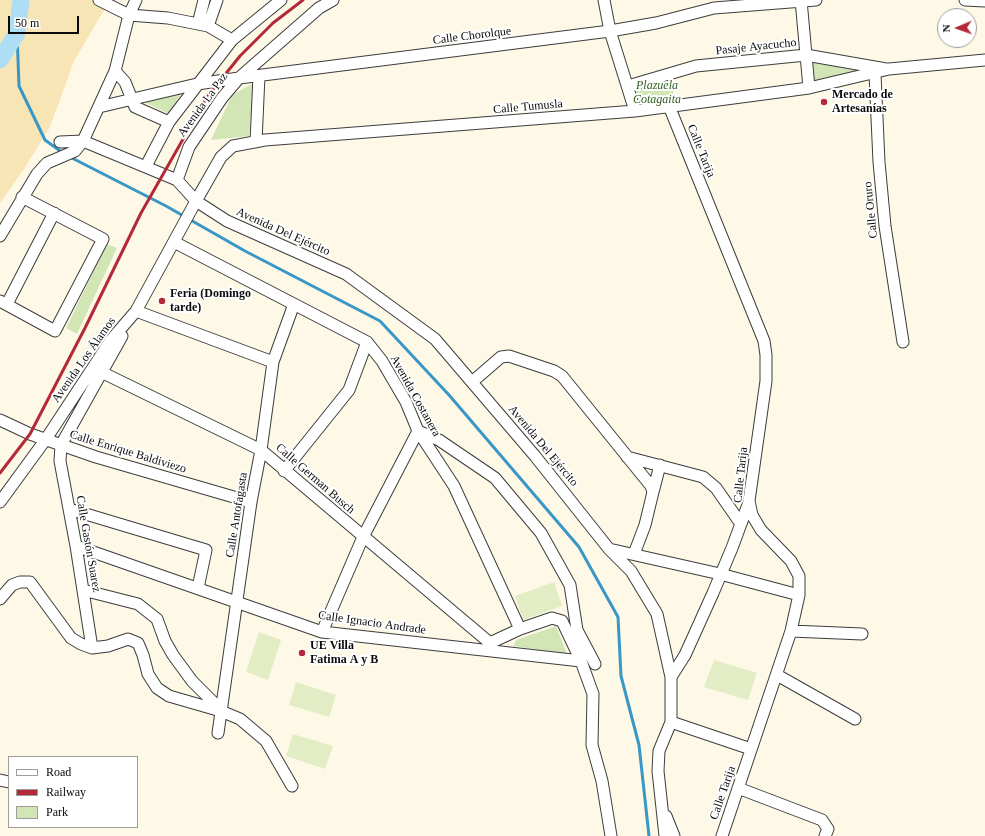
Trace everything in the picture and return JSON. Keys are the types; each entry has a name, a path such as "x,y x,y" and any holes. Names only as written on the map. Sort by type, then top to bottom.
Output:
{"street":[{"path":"99,0 129,15 168,18 203,25 232,40"},
{"path":"0,236 37,174 47,163 75,151 83,141 115,71 129,15 136,0"},
{"path":"203,25 204,0"},
{"path":"203,25 217,0"},
{"name":"Avenida La Paz","path":"146,166 169,122 232,40 281,0"},
{"name":"Avenida La Paz","path":"177,180 189,147 222,98 239,78 308,17 333,0"},
{"path":"604,0 610,31 635,111"},
{"name":"Calle Chorolque","path":"99,107 197,84 610,31 656,23 714,8 816,0"},
{"path":"965,0 985,1"},
{"path":"802,1 809,88"},
{"name":"Pasaje Ayacucho","path":"628,86 696,66 806,55 889,69"},
{"path":"889,69 985,60"},
{"name":"Calle Tumusla","path":"181,228 221,157 232,146 256,142 635,111 809,88 875,74 889,69"},
{"path":"115,71 125,82 135,107 169,122"},
{"name":"Calle Oruro","path":"875,74 879,162 885,226 903,342"},
{"path":"256,142 259,76"},
{"name":"Calle Tarija","path":"669,106 764,340 766,355 766,381 749,501 752,515 761,530 791,561 799,576 799,596 791,631 722,836"},
{"path":"60,142 83,141 177,180 194,206"},
{"path":"22,198 54,213 103,239 55,331 3,302 54,213"},
{"name":"Avenida Del Ejército","path":"194,206 346,274 435,339 536,456 609,549 631,570 657,614 671,677 670,722 660,751 658,770 665,836"},
{"name":"Avenida Los Álamos","path":"0,502 97,371 111,340 136,311 181,228"},
{"name":"Avenida Costanera","path":"174,242 367,342 382,361 406,402 418,431 454,486 520,629"},
{"name":"Calle Antofagasta","path":"218,733 236,602 251,502 261,450 273,362 294,304"},
{"path":"136,311 273,362"},
{"path":"284,471 349,390 367,342"},
{"path":"472,382 501,356 509,356 554,370 562,376 651,486 652,492"},
{"path":"61,445 97,371"},
{"name":"Calle German Busch","path":"97,371 261,450 490,647"},
{"name":"Calle Enrique Baldiviezo","path":"0,420 30,434 96,457 251,502"},
{"path":"322,632 363,537 418,431 439,440 495,478 541,533 570,584 578,630 595,664"},
{"name":"Calle Gastón Suarez","path":"61,445 60,461 76,546 92,648"},
{"path":"627,457 703,477 716,488 741,524"},
{"path":"634,554 645,525 652,492 660,465"},
{"path":"671,677 685,655 732,548 749,501"},
{"path":"69,509 206,550 198,588"},
{"name":"Calle Ignacio Andrade","path":"76,546 322,632 490,647 581,661"},
{"path":"609,549 720,574 799,596"},
{"path":"0,599 12,585 20,582 30,582 71,638 81,644 92,648 108,646 128,639 138,643 148,674 157,688 169,696 221,711 240,719 266,741 292,786"},
{"path":"83,590 138,604 157,619 165,641 173,655 192,681 221,711"},
{"path":"490,647 520,629 552,618 562,621 581,661 593,694 592,745 602,781 611,836"},
{"path":"791,631 862,634"},
{"path":"777,675 855,719"},
{"path":"670,722 752,750"},
{"path":"738,788 822,820 828,828 826,836"},
{"path":"661,806 674,836"}],"green space":[{"path":"809,58 880,70 812,85"},
{"name":"Plazuela Cotagaita","path":"669,76 676,102 638,108 630,88"},
{"path":"254,83 249,136 211,140 232,95"},
{"path":"182,92 169,114 144,102"},
{"path":"107,244 117,248 77,334 66,328"},
{"path":"554,582 562,606 523,620 515,596"},
{"path":"556,626 567,654 513,646 516,640"},
{"path":"259,632 281,640 268,680 246,672"},
{"path":"714,660 757,673 748,700 704,687"},
{"path":"296,682 336,695 329,717 289,705"},
{"path":"293,734 333,746 325,769 286,756"}],"sand":[{"path":"0,0 110,0 74,61 50,127 24,169 0,203"}],"waterway":[{"path":"0,60 17,33 21,0"},
{"path":"17,33 19,86 45,140 63,153"},
{"path":"70,157 166,206 245,251 380,321 449,395 579,547 618,617 621,676 639,745 649,836"}],"railway":[{"path":"0,473 30,434 85,328 141,213 207,97 240,56 273,23 303,0"}],"place":[{"name":"Mercado de Artesanías","path":"824,102"},
{"name":"Feria (Domingo tarde)","path":"162,301"},
{"name":"UE Villa Fatima A y B","path":"302,653"}]}
